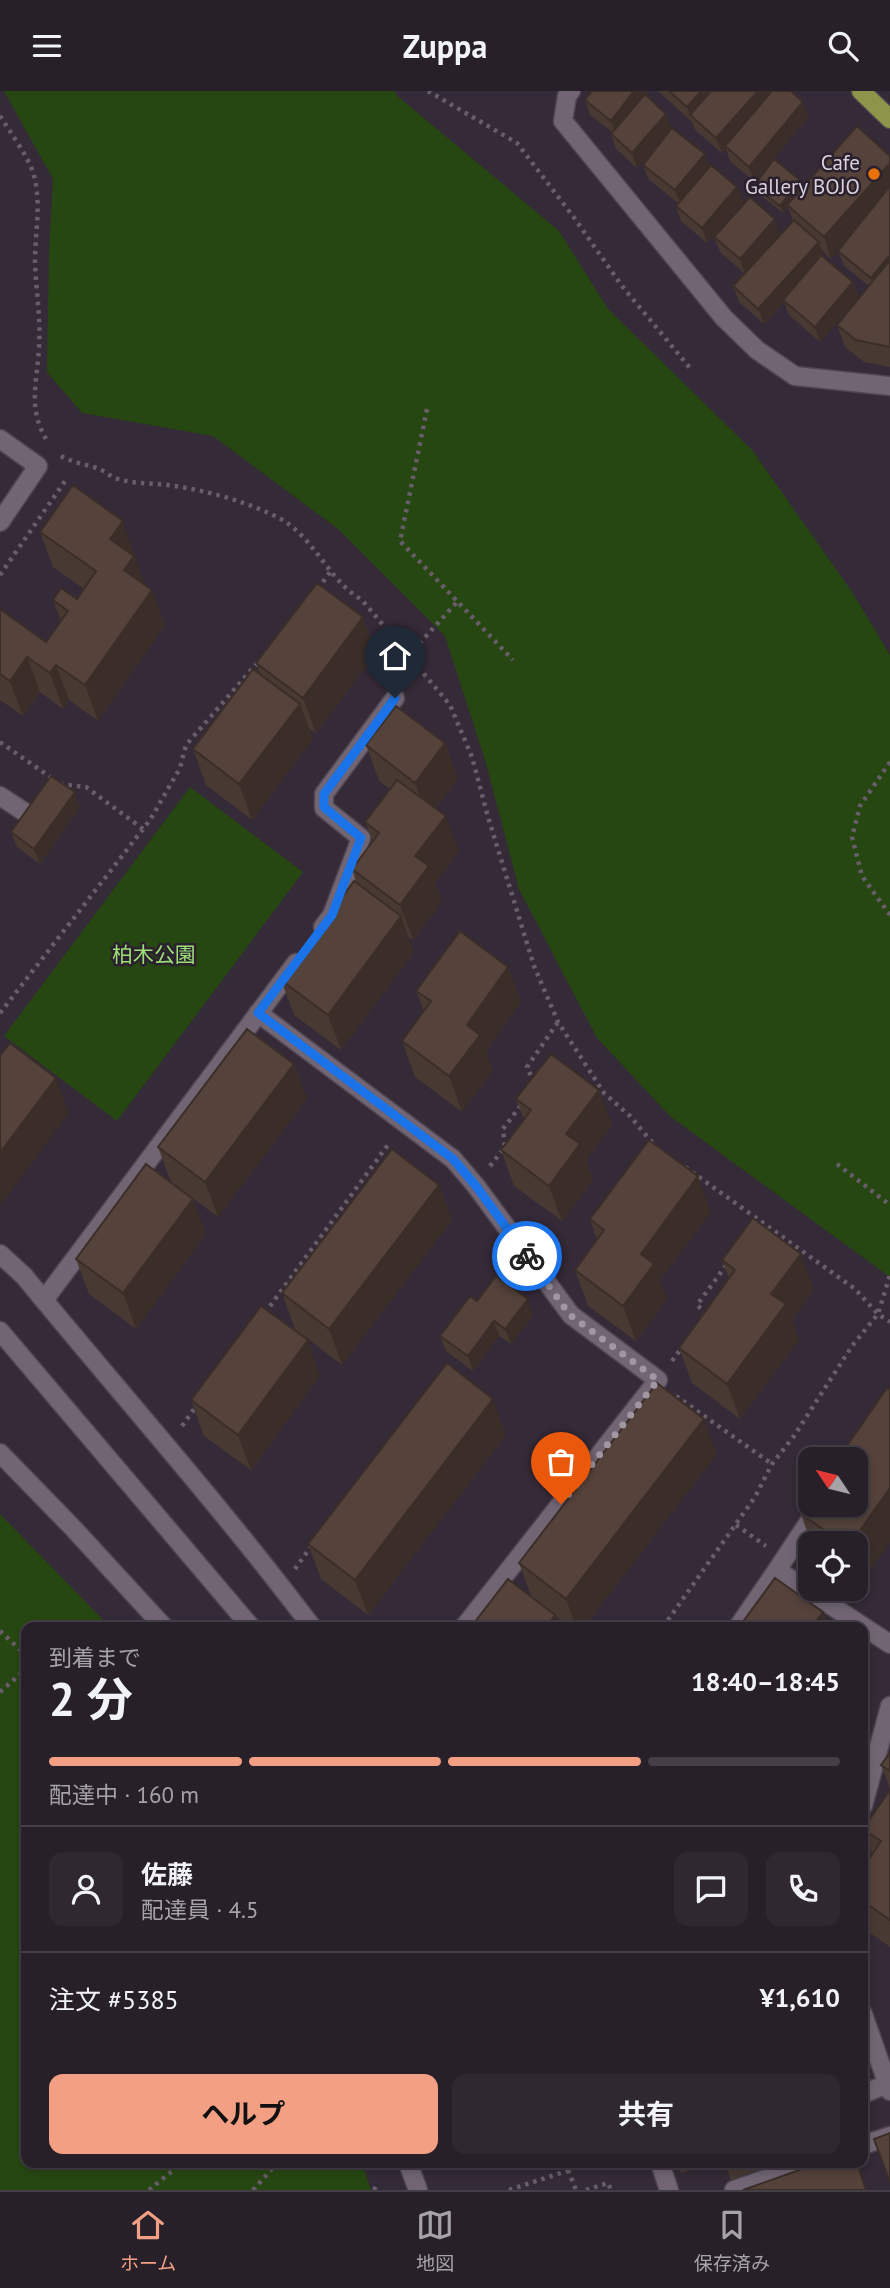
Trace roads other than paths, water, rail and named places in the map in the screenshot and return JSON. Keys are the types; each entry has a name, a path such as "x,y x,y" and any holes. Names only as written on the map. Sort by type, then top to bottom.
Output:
{"main road":[{"path":"860,91 890,119"}],"street":[{"path":"572,91 566,96 564,121 724,319 757,350 795,376 890,386"},
{"path":"0,439 38,466 0,522"},
{"path":"44,1300 332,915 361,838 324,807 324,794 395,698"},
{"path":"0,796 26,813"},
{"path":"258,1013 453,1159 476,1186 570,1315 658,1380 468,1622"},
{"path":"0,1254 24,1276 167,1446 308,1622"},
{"path":"0,1331 247,1622"},
{"path":"0,1453 159,1622"},
{"path":"741,1622 812,1517"},
{"path":"781,1565 860,1622"},
{"path":"868,1628 890,1644"},
{"path":"868,1787 890,1706"},
{"path":"868,2028 889,2088 868,2093"},
{"path":"868,2143 890,2136"},
{"path":"410,2168 418,2190"},
{"path":"664,2168 669,2190"},
{"path":"734,2190 797,2168"}],"place":[{"name":"Cafe Gallery BOJO","path":"874,174"}],"park label":[{"name":"柏木公園","path":"154,954"}]}
